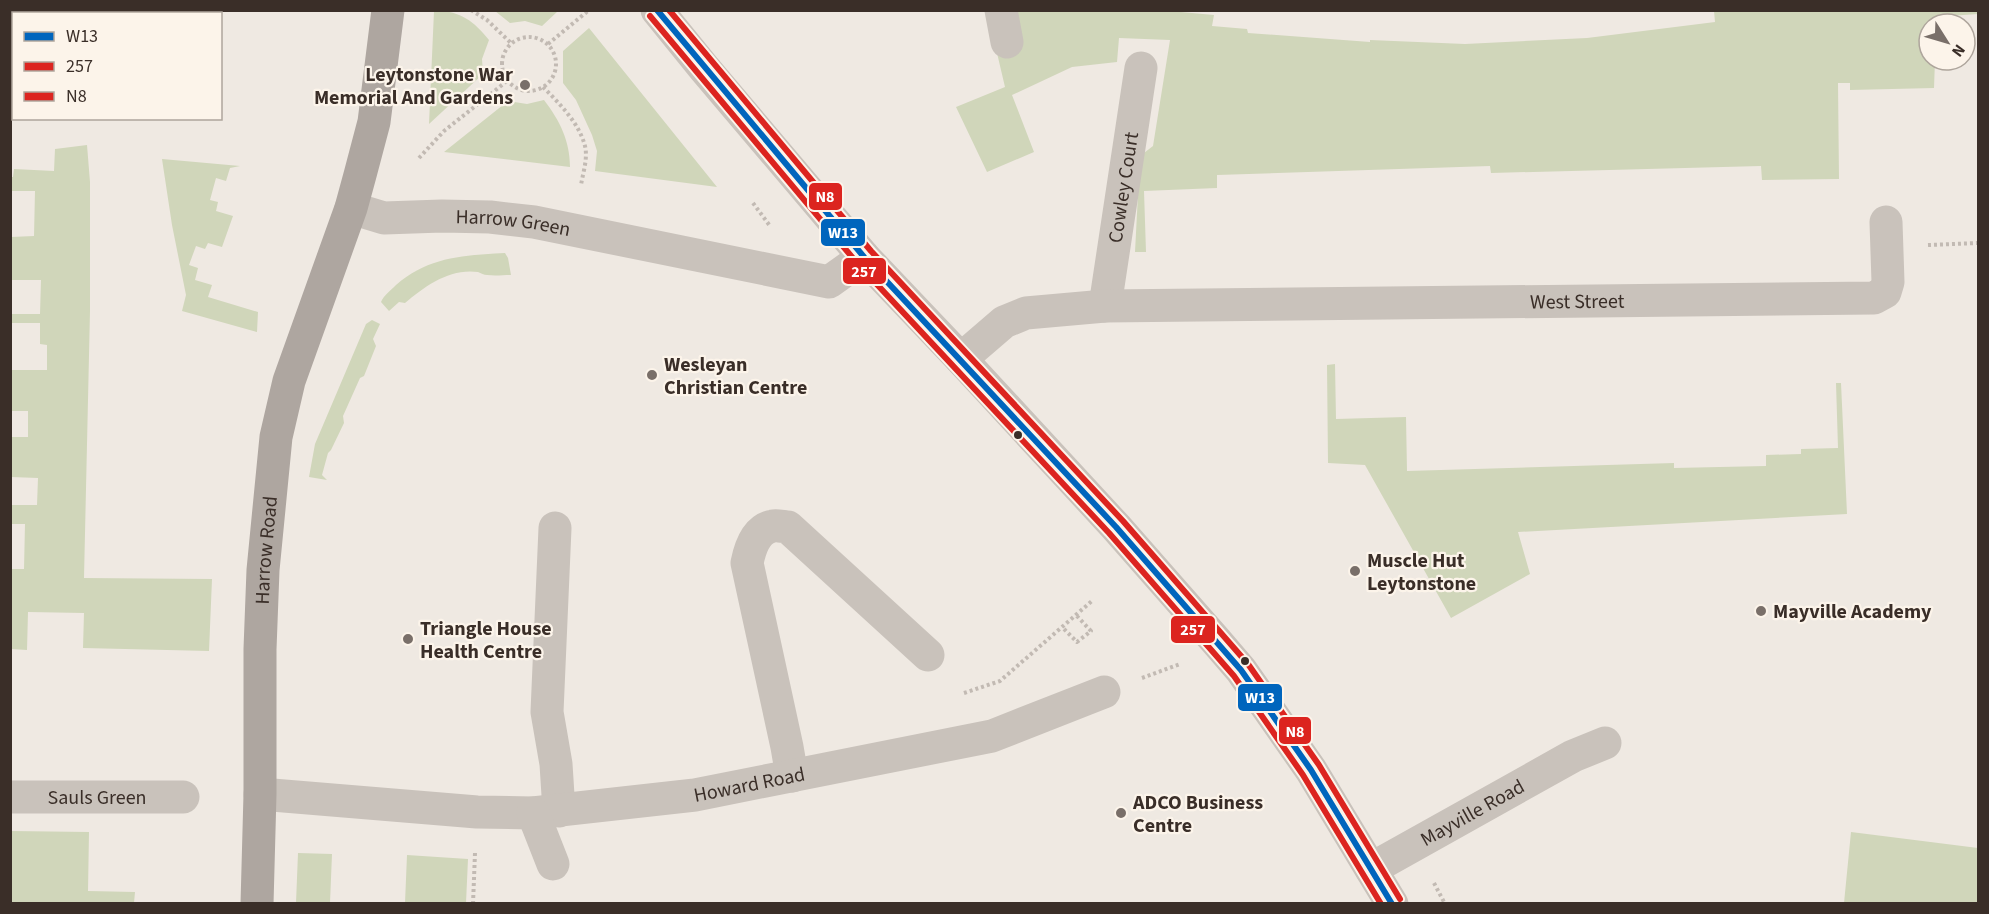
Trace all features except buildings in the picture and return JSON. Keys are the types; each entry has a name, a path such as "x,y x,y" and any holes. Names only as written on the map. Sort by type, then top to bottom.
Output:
{"main road":[{"path":"351,208 374,122 388,10"},
{"name":"Harrow Road","path":"257,903 263,570 276,437 289,381 351,208"}],"street":[{"path":"657,10 864,257 961,358 1134,547 1217,642 1240,670 1311,770 1392,903"},
{"name":"Cowley Court","path":"1105,306 1141,68"},
{"name":"Harrow Green","path":"351,208 384,218 490,217 534,222 829,282 864,257"},
{"name":"West Street","path":"961,358 1004,322 1026,313 1105,306 1874,298 1885,292 1888,282 1886,222"},
{"path":"792,776 747,563 750,545 761,533 773,526 788,527 928,655"},
{"path":"553,864 546,812 556,764 547,712 555,528"},
{"name":"Howard Road","path":"260,794 477,812 546,812 695,795 992,736 1104,692"},
{"name":"Mayville Road","path":"1371,869 1572,756 1605,743"},
{"name":"Sauls Green","path":"10,797 183,797"}],"path":[{"path":"471,10 488,20 511,43"},
{"path":"548,45 589,10"},
{"path":"530,36 548,45 553,51 556,67 550,82 534,91 524,92 507,81 502,72 501,61 511,43 530,36"},
{"path":"419,158 444,131 507,81"},
{"path":"543,87 562,106 585,147 585,167 581,185"},
{"path":"964,693 1000,681 1093,600"},
{"path":"1064,629 1077,642 1091,631 1076,615"},
{"path":"1104,692 1192,659 1217,642"},
{"path":"473,903 477,812"}],"green space":[{"path":"11,10 66,11 12,12 11,47"},
{"path":"434,11 458,14 477,27 489,40 482,59 483,74 429,124"},
{"path":"495,11 558,11 542,26 525,21 510,23"},
{"path":"1012,11 1170,11 1214,15 1212,26 1247,29 1248,33 1370,42 1370,40 1465,44 1587,38 1715,22 1714,11 1978,11 1977,14 1977,12 1917,12 1917,72 1935,72 1934,88 1850,90 1850,83 1838,83 1839,179 1762,180 1761,166 1491,173 1490,166 1217,175 1217,188 1144,191 1146,252 1135,252 1140,156 1153,146 1170,40 1119,38 1117,62 1072,67 1012,95 1034,152 987,172 956,107 1005,87 997,53"},
{"path":"589,28 717,187 595,171 597,151 592,135 576,100 563,83 563,51"},
{"path":"544,100 563,132 570,167 444,152 508,101 527,104"},
{"path":"87,145 90,182 90,311 84,578 212,579 209,651 83,648 84,613 28,612 27,650 11,649 11,569 24,569 25,524 11,524 11,505 37,505 38,478 11,477 11,437 28,437 28,411 11,411 11,370 47,370 47,345 40,344 40,323 11,323 11,314 40,314 41,280 11,280 11,237 34,236 35,191 11,191 11,177 13,177 14,169 54,171 55,149"},
{"path":"162,159 240,166 230,168 226,181 216,178 210,200 218,202 216,211 233,216 222,247 208,243 205,249 196,246 189,265 198,268 195,280 212,285 208,297 258,312 257,332 182,311 186,295"},
{"path":"505,253 511,275 485,275 468,271 458,273 421,290 405,303 399,302 389,311 381,302 396,285 421,268 447,259"},
{"path":"372,320 380,324 373,339 376,346 364,376 360,378 343,416 344,423 328,453 322,475 327,480 309,477 315,444 366,324"},
{"path":"1335,364 1336,419 1406,417 1407,471 1674,463 1674,468 1766,466 1766,455 1801,454 1801,449 1838,448 1836,383 1841,383 1847,514 1518,532 1530,574 1451,618 1365,465 1328,463 1327,365"},
{"path":"11,831 89,832 88,891 135,892 134,903 11,903"},
{"path":"1851,832 1978,848 1978,903 1844,903"},
{"path":"298,853 332,854 330,903 296,903"},
{"path":"407,855 468,859 466,903 405,903"}],"transit line":[{"name":"W13","path":"657,10 864,257 1116,527 1241,670 1311,770 1392,904"},
{"name":"N8","path":"669,10 871,251 1123,521 1248,664 1319,765 1400,899"},
{"name":"257","path":"650,16 857,263 1109,533 1234,676 1303,775 1381,904"}],"place":[{"name":"Leytonstone War Memorial And Gardens","path":"525,85"},
{"name":"Wesleyan Christian Centre","path":"652,375"},
{"name":"Muscle Hut Leytonstone","path":"1355,571"},
{"name":"Mayville Academy","path":"1761,611"},
{"name":"Triangle House Health Centre","path":"408,639"},
{"name":"ADCO Business Centre","path":"1121,813"}]}
